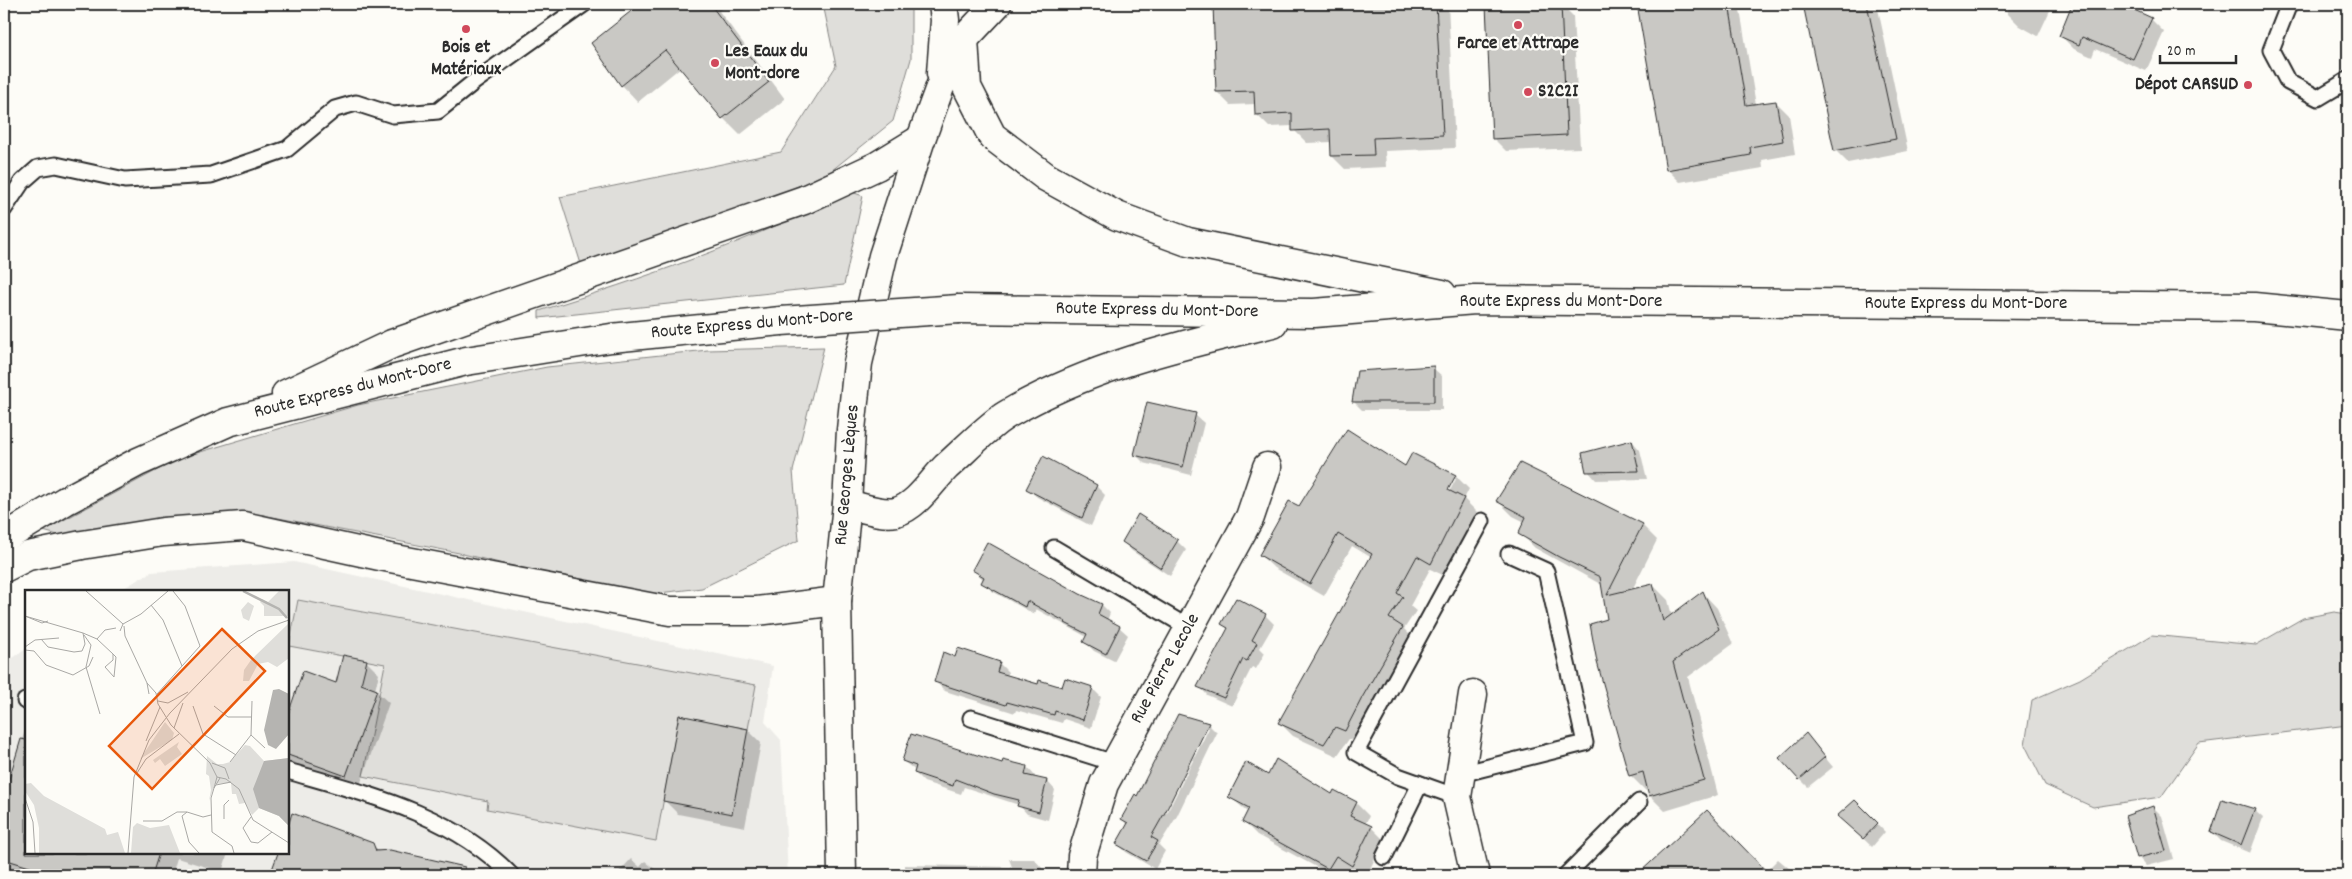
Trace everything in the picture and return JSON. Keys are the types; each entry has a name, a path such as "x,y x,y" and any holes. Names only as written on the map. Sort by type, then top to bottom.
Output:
{"main road":[{"name":"Rue Georges Lèques","path":"940,87 945,20 943,4"},
{"name":"Rue Georges Lèques","path":"842,875 837,601 847,504 850,430 858,363 883,256 940,87 964,40 997,4"},
{"path":"964,40 967,87 992,136 1046,178 1117,216 1188,242 1475,300"},
{"path":"228,422 392,344 804,200 877,166 921,139"},
{"name":"Route Express du Mont-Dore","path":"4,538 65,501 138,462 228,422 466,361 612,338 782,321 959,309 1314,313 1475,300 2254,307 2348,316"},
{"path":"847,504 879,511 896,512 916,499 946,468 1005,416 1090,373 1167,349 1314,313"},
{"name":"Rue Pierre Lecole","path":"1081,875 1082,856 1104,784 1250,517 1267,467"},
{"path":"4,568 28,556 82,545 163,532 243,526 380,556 670,611 757,611 837,601"},
{"path":"1473,694 1459,785 1475,875"}],"lane":[{"path":"4,209 22,182 38,168 56,165 125,180 211,175 287,149 335,109 356,104 393,116 438,111 474,82 584,4"},
{"path":"2290,4 2271,50 2288,82 2318,98 2348,80"},
{"path":"1482,521 1356,752 1398,776 1420,784 1459,785 1585,743 1546,571 1509,554"},
{"path":"1054,548 1189,628"},
{"path":"971,718 1114,763"},
{"path":"289,771 387,800 444,825 494,857 511,875"},
{"path":"1384,857 1420,784"},
{"path":"1566,875 1639,802"}],"shaded area":[{"path":"823,4 911,4 911,59 893,121 831,171 731,217 581,264 560,197 781,152 836,66"},
{"path":"849,191 863,196 844,285 539,318 539,311 618,286 735,243 774,227"},
{"path":"824,347 793,471 799,540 702,588 633,596 459,553 263,515 183,519 58,535 43,531 180,458 358,405 547,367 708,350"},
{"path":"294,562 773,666 765,722 781,740 788,875 4,875 4,664 25,650 25,854 289,854 289,590 121,590 151,572"},
{"path":"298,600 756,685 748,729 679,716 656,841 487,809 488,801 363,776 385,664 289,646"},
{"path":"2334,612 2348,614 2348,725 2199,743 2161,797 2093,807 2045,785 2025,745 2032,700 2080,679 2152,635 2256,645 2303,618"}],"building":[{"name":"Les Eaux du Mont-dore","path":"640,4 710,4 769,82 722,119 665,50 621,86 591,43"},
{"path":"1213,4 1436,4 1443,135 1373,138 1374,155 1331,156 1330,129 1292,131 1292,113 1255,115 1254,91 1216,92"},
{"name":"S2C2I","path":"1561,4 1567,135 1492,139 1486,5"},
{"path":"1637,4 1729,4 1746,105 1776,101 1783,141 1750,147 1751,155 1666,170"},
{"path":"1803,4 1867,4 1896,139 1834,151"},
{"path":"2072,4 2121,4 2152,18 2133,59 2082,37 2079,45 2059,36"},
{"path":"1434,366 1434,402 1352,402 1357,371"},
{"path":"1147,402 1196,413 1183,467 1134,455"},
{"path":"1347,429 1405,466 1412,453 1456,475 1448,490 1464,498 1431,564 1417,556 1397,593 1403,597 1389,618 1403,627 1345,731 1335,727 1324,744 1278,723 1372,554 1338,534 1310,584 1259,555 1289,501 1299,506"},
{"path":"1632,440 1639,471 1586,472 1582,453"},
{"path":"1043,456 1097,485 1082,518 1026,489"},
{"path":"1520,463 1643,524 1607,595 1653,584 1663,621 1703,591 1719,629 1673,662 1704,780 1649,796 1643,772 1629,776 1597,662 1590,624 1607,619 1600,577 1518,534 1526,517 1496,501"},
{"path":"1138,514 1178,540 1161,568 1122,542"},
{"path":"987,542 1080,594 1102,604 1098,614 1120,626 1106,654 1083,642 1087,634 1066,622 1027,601 1025,607 981,583 984,577 972,570"},
{"path":"1236,598 1266,614 1252,640 1257,643 1247,661 1243,659 1224,698 1197,687 1228,628 1221,624"},
{"path":"958,648 1000,662 997,672 1038,684 1039,680 1062,687 1065,678 1093,687 1083,720 1055,711 1054,715 1007,702 1006,705 934,682 943,652 955,657"},
{"path":"343,655 367,660 361,684 377,690 346,776 289,755 289,711 303,671 336,683"},
{"path":"1178,714 1209,723 1168,807 1151,837 1158,841 1146,861 1116,844 1128,823 1121,819 1135,794 1137,796"},
{"path":"679,715 748,729 732,814 663,801"},
{"path":"1806,733 1825,757 1799,780 1779,758"},
{"path":"911,734 1002,763 1003,760 1027,766 1025,775 1047,780 1039,812 1017,806 1019,800 994,794 955,779 953,786 914,773 916,766 902,761"},
{"path":"21,739 25,740 25,854 159,854 152,875 55,875 4,859 4,796"},
{"path":"1276,759 1332,794 1334,790 1357,802 1350,816 1372,826 1352,866 1336,856 1328,869 1242,822 1249,808 1228,797 1246,762 1268,775"},
{"path":"2222,799 2255,809 2241,845 2211,832"},
{"path":"1855,800 1878,823 1863,839 1837,816"},
{"path":"2153,806 2166,851 2137,858 2125,816"},
{"path":"1707,810 1770,875 1637,875"},
{"path":"292,813 373,843 376,851 390,850 465,867 464,875 270,875 278,854 289,854 289,823"}],"place":[{"name":"Farce et Attrape","path":"1518,25"},
{"name":"Bois et Matériaux","path":"466,29"},
{"name":"Les Eaux du Mont-dore","path":"715,63"},
{"name":"Dépot CARSUD","path":"2248,85"},
{"name":"S2C2I","path":"1528,92"}]}
